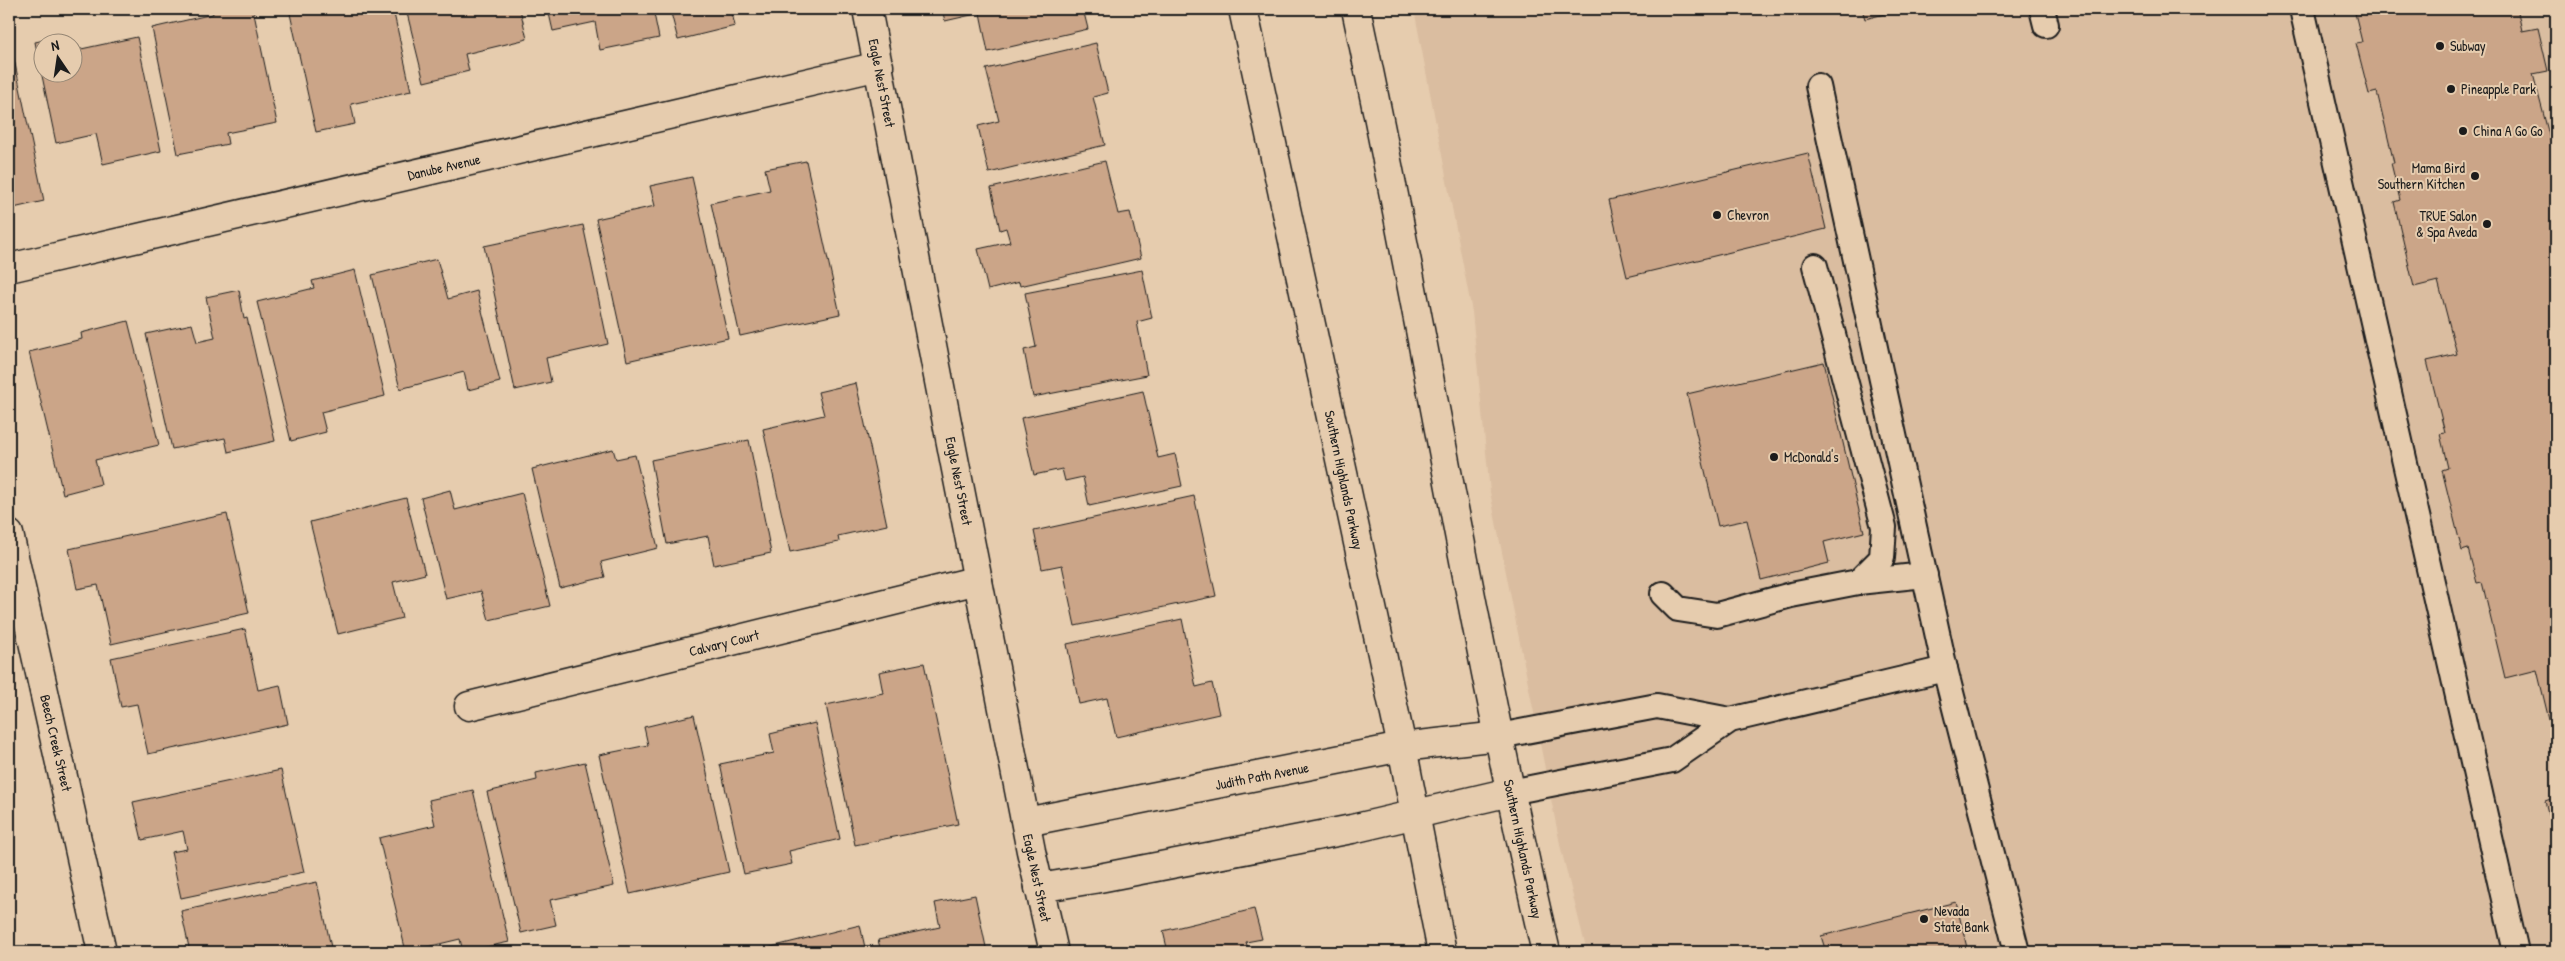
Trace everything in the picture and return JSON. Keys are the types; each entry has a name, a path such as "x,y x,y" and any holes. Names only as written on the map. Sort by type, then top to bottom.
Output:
{"street":[{"name":"Eagle Nest Street","path":"868,9 978,580 1039,888 1054,952"},
{"name":"Southern Highlands Parkway","path":"1243,9 1402,747 1442,952"},
{"name":"Southern Highlands Parkway","path":"1356,9 1395,198 1510,792 1546,952"},
{"name":"Danube Avenue","path":"9,268 879,66"},
{"name":"Beech Creek Street","path":"9,534 102,952"},
{"name":"Calvary Court","path":"469,706 978,580"},
{"name":"Judith Path Avenue","path":"1026,822 1402,747 1499,736"},
{"path":"1039,888 1094,880 1416,815 1510,792"}],"lane":[{"path":"2302,9 2516,952"},
{"path":"1818,86 1945,668 2017,952"},
{"path":"1815,266 1884,527 1882,558 1858,582"},
{"path":"1663,594 1678,609 1717,615 1791,595 1858,582 1925,575"},
{"path":"1510,792 1672,760 1730,720 1945,668"},
{"path":"1499,736 1657,706 1730,720"}],"shaded area":[{"path":"1414,9 2556,9 2556,952 1587,952 1561,849 1490,492 1472,312"}],"building":[{"path":"212,9 253,9 277,123 226,133 228,144 178,154 152,28 213,14"},
{"path":"289,9 393,9 411,91 351,104 355,124 316,132"},
{"path":"406,9 520,9 527,39 465,54 469,71 424,82"},
{"path":"548,9 653,9 659,38 600,50 595,22 553,31"},
{"path":"670,9 731,9 735,26 678,40"},
{"path":"942,9 1083,9 1088,29 988,52 980,13 945,21"},
{"path":"1862,9 1904,9 1865,19"},
{"path":"2354,9 2531,9 2518,12 2522,31 2538,28 2548,71 2533,74 2556,162 2556,749 2537,670 2505,678 2482,582 2477,583 2468,549 2462,551 2442,470 2448,468 2440,434 2445,433 2427,361 2457,354 2438,281 2414,287 2394,202 2400,200 2391,163 2394,163 2377,92 2369,94 2356,43 2362,42"},
{"path":"137,37 161,151 103,164 96,134 56,143 43,82 82,82 82,49"},
{"path":"1096,43 1108,93 1093,97 1105,145 989,173 978,126 999,121 986,69"},
{"path":"11,45 44,201 9,209 9,46"},
{"name":"Chevron","path":"1808,153 1826,229 1627,277 1609,200"},
{"path":"806,161 840,314 740,336 711,203 770,190 765,169"},
{"path":"1105,161 1118,214 1130,212 1141,258 1020,286 1019,282 988,290 978,249 1010,242 1006,228 1000,230 991,188"},
{"path":"692,177 728,338 627,361 596,219 655,206 650,186"},
{"path":"583,225 608,344 546,358 551,382 515,390 484,246"},
{"path":"437,259 448,299 477,291 500,382 468,390 464,372 400,389 372,275"},
{"path":"355,270 385,396 321,412 326,432 291,441 257,302 314,288 312,281"},
{"path":"1142,270 1152,318 1137,322 1147,375 1033,397 1024,350 1036,347 1025,293"},
{"path":"239,290 244,319 247,318 275,441 228,452 225,438 172,449 146,334 192,324 197,342 215,338 206,297"},
{"path":"128,321 159,445 95,460 101,484 63,494 29,352 82,339 81,333"},
{"name":"McDonald's","path":"1824,362 1864,532 1824,542 1829,563 1761,580 1747,520 1718,526 1687,394"},
{"path":"856,383 887,525 838,536 839,542 790,552 763,429 824,415 818,392"},
{"path":"1143,391 1158,458 1175,454 1182,486 1089,506 1083,477 1065,481 1062,469 1034,475 1021,418"},
{"path":"749,440 771,553 714,565 708,536 667,544 651,460"},
{"path":"613,449 616,459 635,455 658,548 601,562 605,577 560,588 532,469"},
{"path":"450,490 455,510 522,493 550,606 489,620 481,591 446,599 421,498"},
{"path":"1194,496 1216,596 1075,626 1062,565 1042,569 1034,531"},
{"path":"406,498 425,574 393,582 402,618 338,634 310,522"},
{"path":"227,514 249,613 111,644 98,585 77,589 69,549"},
{"path":"1182,619 1196,687 1212,683 1219,714 1116,737 1107,698 1079,704 1067,644"},
{"path":"245,629 258,690 280,685 288,724 148,754 137,704 121,707 111,658"},
{"path":"924,663 958,824 855,845 826,705 883,693 879,672"},
{"path":"694,715 729,872 630,894 599,755 648,745 644,727"},
{"path":"815,723 840,839 789,851 792,864 744,874 720,764 774,753 770,734"},
{"path":"585,762 614,886 550,900 556,925 521,933 487,792 537,780 536,773"},
{"path":"281,770 304,872 181,898 171,852 187,849 183,831 142,840 133,802"},
{"path":"473,790 509,942 463,952 460,939 406,952 379,838 435,825 429,800"},
{"path":"2556,797 2556,860 2552,841 2555,841 2545,801"},
{"path":"317,882 332,952 190,952 181,911"},
{"path":"975,895 987,952 881,952 878,940 940,927 935,903"},
{"name":"Nevada State Bank","path":"1956,902 1968,952 1826,952 1821,936"},
{"path":"1254,909 1262,939 1246,942 1249,952 1168,952 1163,931"},
{"path":"860,925 866,952 760,952 759,950"}],"place":[{"name":"Subway","path":"2440,46"},
{"name":"Pineapple Park","path":"2451,89"},
{"name":"China A Go Go","path":"2463,131"},
{"name":"Mama Bird Southern Kitchen","path":"2475,176"},
{"name":"Chevron","path":"1717,215"},
{"name":"TRUE Salon & Spa Aveda","path":"2487,224"},
{"name":"McDonald's","path":"1774,457"},
{"name":"Nevada State Bank","path":"1924,919"}]}
